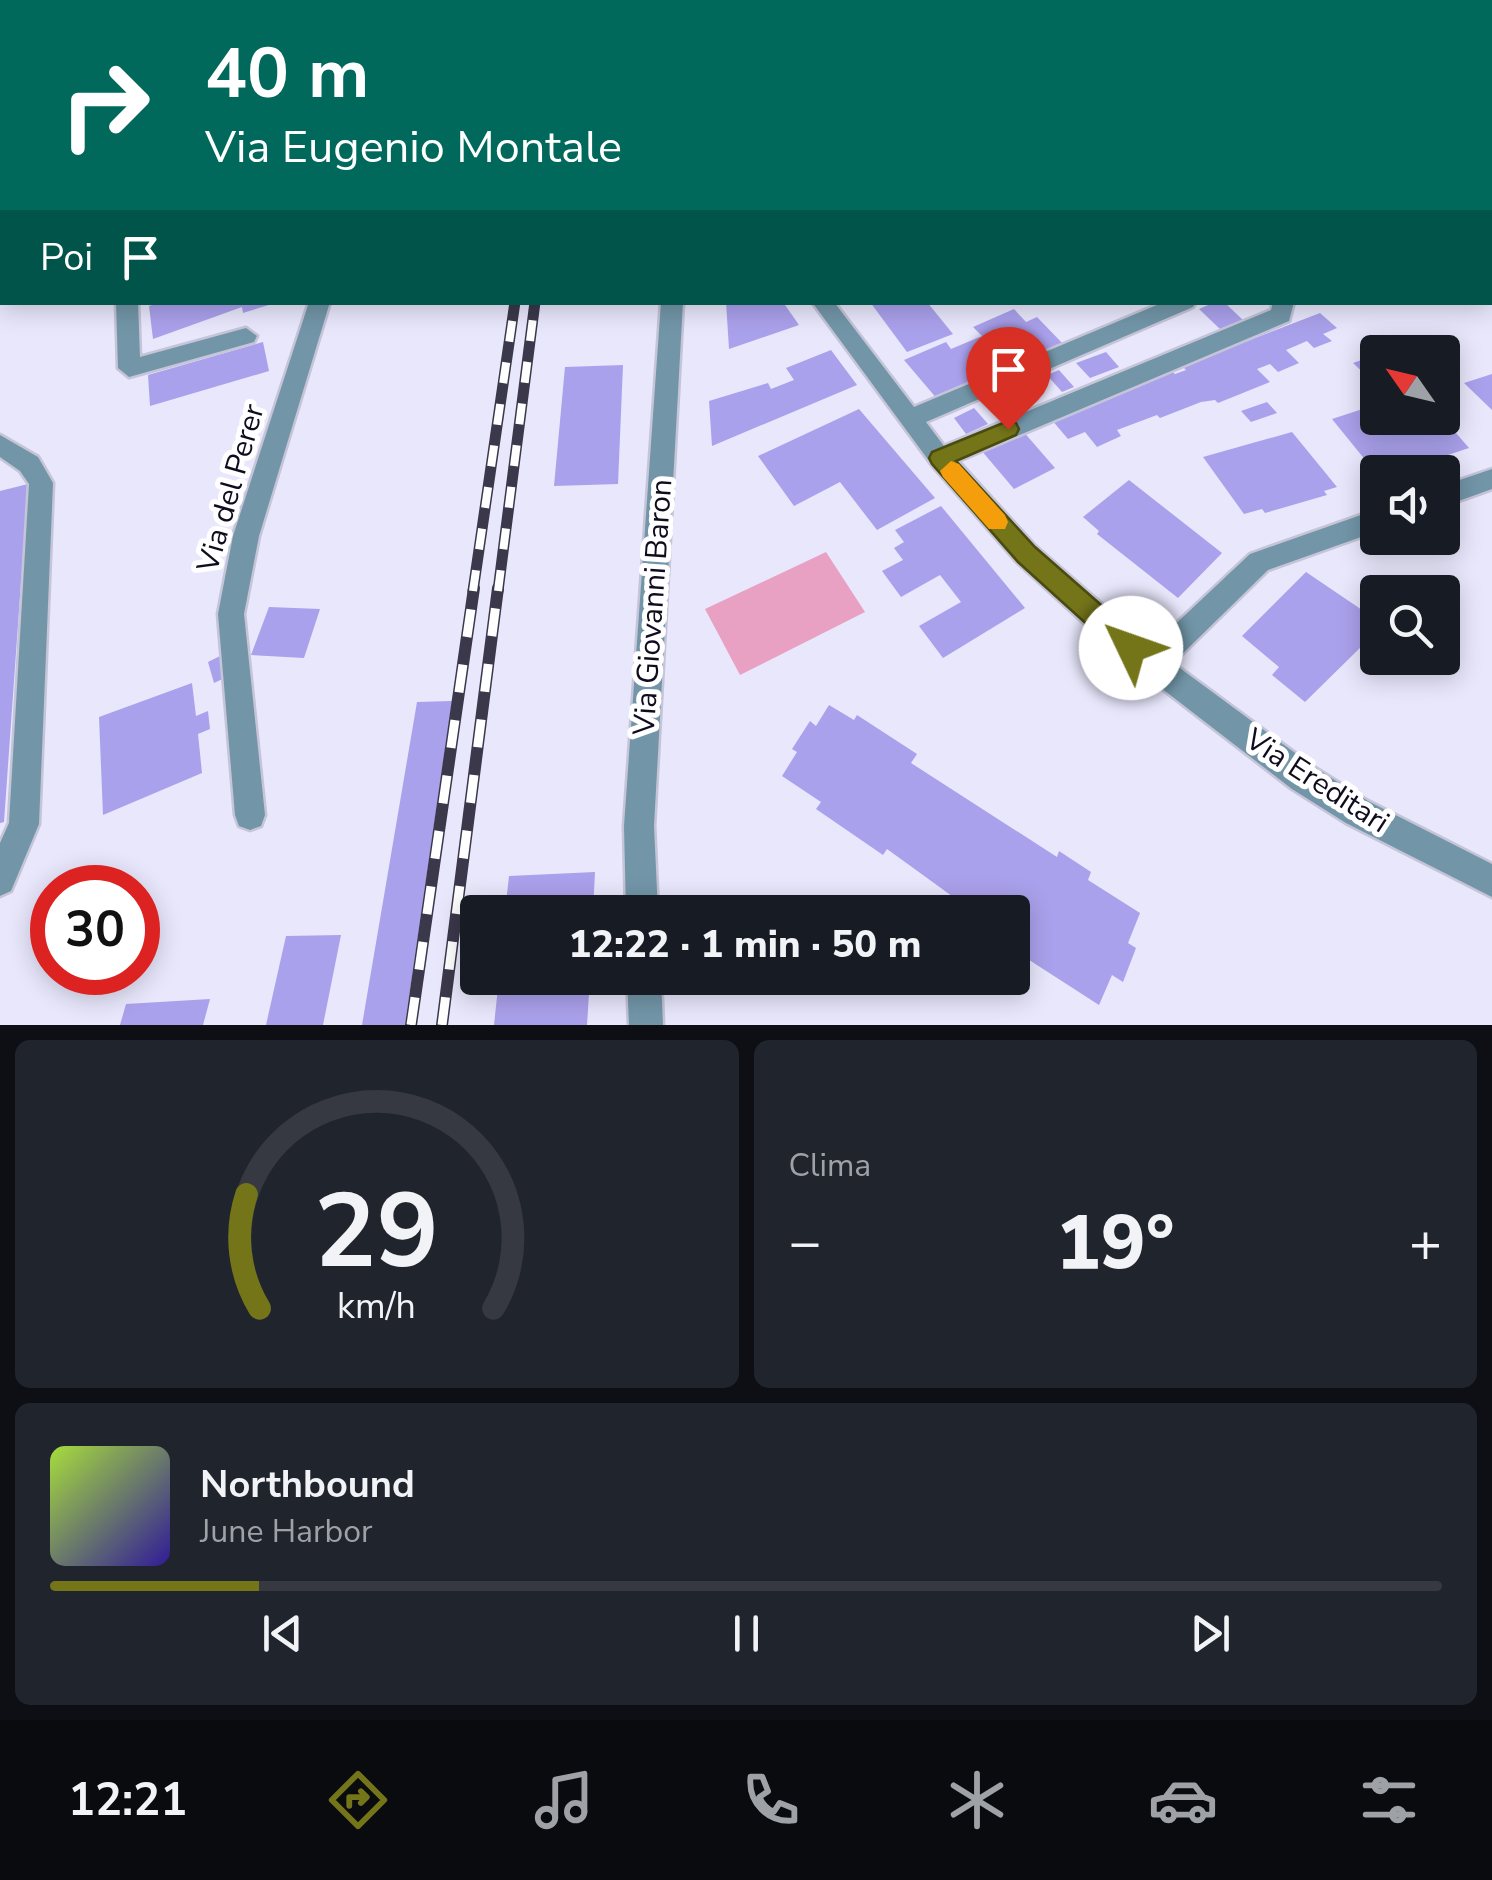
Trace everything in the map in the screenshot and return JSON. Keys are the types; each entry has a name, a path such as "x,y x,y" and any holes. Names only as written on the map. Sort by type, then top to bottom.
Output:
{"street":[{"path":"126,305 129,368 246,336"},
{"name":"Via del Perer","path":"250,815 230,614 246,536 319,305"},
{"name":"Via Giovanni Baron","path":"641,895 639,826 672,305"},
{"name":"Via Ereditari","path":"824,305 940,458 1026,554 1152,665 1330,795 1492,881"},
{"path":"909,419 1179,305"},
{"path":"940,458 1281,315 1283,305"},
{"path":"0,444 29,464 41,483 24,824 0,880"},
{"path":"1460,491 1492,479"},
{"path":"1152,665 1259,562 1360,526"},
{"path":"645,995 646,1025"}],"shaded area":[{"path":"826,552 865,612 740,675 705,609"}],"building":[{"path":"269,305 243,313 242,307 153,339 149,306"},
{"path":"726,305 785,305 799,325 729,349"},
{"path":"872,305 929,305 953,334 907,352"},
{"path":"1227,305 1243,320 1220,329 1199,309"},
{"path":"1014,309 1026,322 1037,317 1063,344 938,400 904,360 946,342 951,349 982,336 973,327"},
{"path":"1320,313 1337,328 1323,334 1332,341 1314,348 1307,341 1286,350 1299,363 1278,372 1270,364 1257,369 1270,382 1218,403 1201,402 1160,418 1157,415 1117,430 1121,436 1097,447 1085,432 1068,439 1051,419 1169,369 1175,374 1186,370 1182,366"},
{"path":"263,342 269,371 150,406 148,375"},
{"path":"831,350 857,385 712,446 709,401 768,383 771,389 794,380 786,368"},
{"path":"1106,352 1119,367 1090,378 1076,363"},
{"path":"623,365 618,484 554,486 565,367"},
{"path":"1059,370 1074,387 1062,392 1047,375"},
{"path":"1492,374 1492,410 1464,383"},
{"path":"1005,393 1022,412 1006,420 988,400"},
{"path":"1267,402 1277,413 1251,422 1241,411"},
{"path":"974,408 988,424 966,434 954,418"},
{"path":"859,409 935,498 877,530 840,482 794,506 758,456"},
{"path":"1360,410 1360,435 1458,435 1469,448 1448,455 1361,455 1332,419"},
{"path":"1022,430 1055,468 1014,489 981,450"},
{"path":"1292,432 1337,487 1324,491 1327,495 1265,513 1262,509 1244,514 1203,457"},
{"path":"1129,480 1222,553 1178,598 1097,534 1099,531 1083,517"},
{"path":"28,484 4,822 0,823 0,491"},
{"path":"941,506 1025,608 943,658 919,626 961,602 940,575 901,597 882,571 903,560 894,548 904,542 895,530"},
{"path":"1306,572 1360,609 1360,648 1305,702 1272,675 1279,667 1242,636"},
{"path":"269,607 320,609 304,658 251,655"},
{"path":"222,655 229,676 214,683 208,662"},
{"path":"192,683 196,716 208,711 210,729 198,734 202,773 103,815 99,717"},
{"path":"452,701 405,1025 362,1025 417,702"},
{"path":"829,705 854,720 857,715 917,754 911,763 1057,857 1059,851 1091,872 1088,880 1140,913 1128,943 1136,948 1123,982 1112,975 1099,1005 1030,961 1030,895 951,895 887,849 883,855 816,809 821,802 782,776 797,752 792,749 810,721 816,726"},
{"path":"595,872 594,895 507,895 509,876"},
{"path":"341,935 323,1025 266,1025 286,936"},
{"path":"497,995 589,995 587,1025 494,1025"},
{"path":"210,999 203,1025 120,1025 126,1004"}],"railway":[{"path":"473,591 515,305"},
{"path":"498,591 535,305"},
{"path":"411,1025 474,588"},
{"path":"442,1025 498,588"}],"slow traffic":[{"path":"951,471 997,522"}],"route":[{"path":"1008,429 940,458 1026,554 1131,648"}]}
